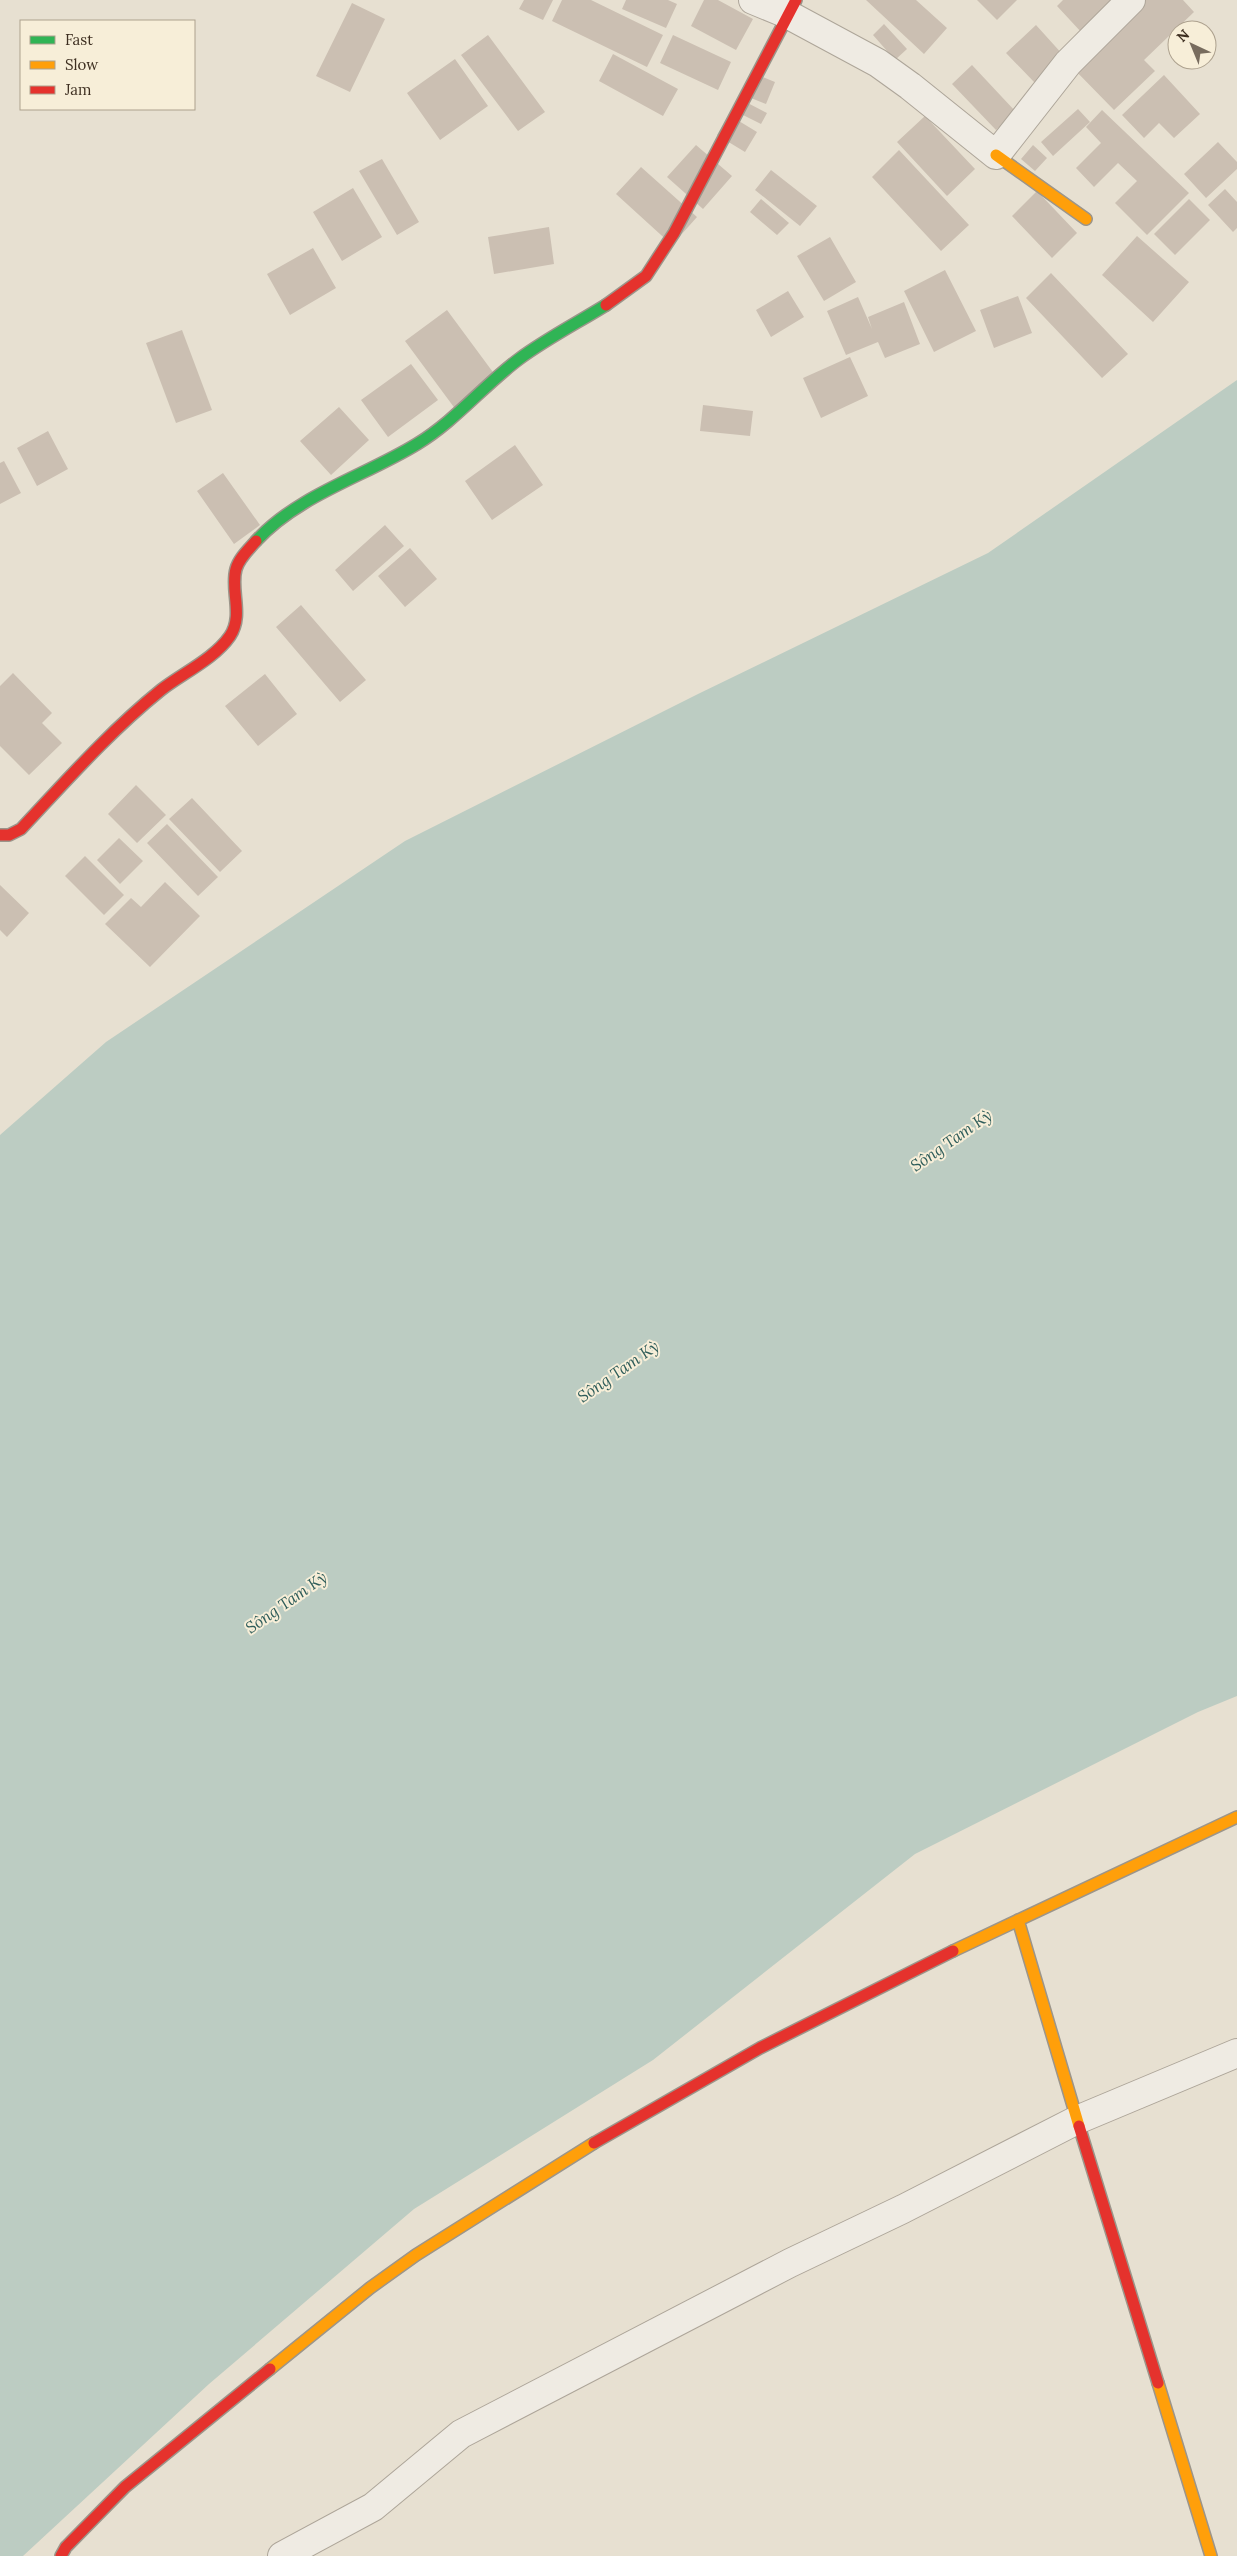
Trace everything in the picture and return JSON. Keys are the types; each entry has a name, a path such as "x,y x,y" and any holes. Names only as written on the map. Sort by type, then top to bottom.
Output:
{"street":[{"path":"753,0 792,7 910,86 996,154 1086,219"},
{"path":"996,154 1068,63 1131,0"},
{"path":"0,835 9,835 21,829 94,751 162,690 220,647 231,634 237,619 236,569 243,556 270,526 307,502 417,444 439,428 519,359 616,298 646,276 674,233 740,110 792,7"},
{"path":"61,2556 66,2547 125,2487 408,2259 610,2133 731,2063 880,1986 1237,1817"},
{"path":"1018,1920 1076,2120 1211,2556"},
{"path":"282,2556 373,2507 461,2434 790,2263 903,2209 1076,2120 1237,2053"}],"water":[{"name":"Sông Tam Kỳ","path":"1237,380 1237,1696 1198,1712 915,1854 653,2060 414,2209 209,2384 23,2556 0,2556 0,1135 106,1042 405,841 698,694 988,553"}],"building":[{"path":"524,0 553,0 543,20 519,9"},
{"path":"562,0 591,0 663,35 647,67 552,21"},
{"path":"626,0 668,0 677,4 666,28 622,9"},
{"path":"704,0 718,0 753,19 736,50 691,26"},
{"path":"866,0 916,0 947,28 924,54"},
{"path":"977,0 1017,0 997,20"},
{"path":"1063,0 1117,0 1082,33 1057,6"},
{"path":"1138,0 1183,0 1194,12 1186,20 1167,20 1167,38 1144,60 1155,71 1114,110 1070,65"},
{"path":"352,3 385,19 350,92 316,76"},
{"path":"884,24 907,49 895,60 873,35"},
{"path":"1036,25 1064,56 1035,83 1006,53"},
{"path":"488,35 545,112 518,131 461,55"},
{"path":"673,35 731,62 718,90 660,63"},
{"path":"613,54 678,89 663,116 599,81"},
{"path":"455,59 488,106 440,140 407,93"},
{"path":"972,65 1016,112 996,130 952,84"},
{"path":"755,74 775,82 766,104 746,96"},
{"path":"1164,75 1200,114 1174,138 1159,123 1144,138 1122,115"},
{"path":"740,99 767,113 761,124 735,111"},
{"path":"1078,109 1090,122 1053,156 1041,142"},
{"path":"1102,110 1189,193 1147,235 1115,203 1137,181 1118,163 1094,187 1076,168 1101,143 1086,127"},
{"path":"729,115 757,132 745,152 717,135"},
{"path":"925,116 975,169 947,196 897,142"},
{"path":"1218,142 1237,162 1237,169 1206,198 1184,174"},
{"path":"696,145 732,176 703,209 667,177"},
{"path":"1033,145 1047,158 1035,171 1021,159"},
{"path":"899,150 969,225 941,251 872,177"},
{"path":"382,159 419,222 397,235 359,171"},
{"path":"641,167 697,217 672,245 616,194"},
{"path":"771,170 817,206 800,226 755,190"},
{"path":"353,188 382,237 342,261 313,212"},
{"path":"1225,189 1237,202 1237,228 1233,232 1208,205"},
{"path":"1037,191 1077,233 1052,258 1012,216"},
{"path":"761,199 789,223 777,235 750,212"},
{"path":"1189,199 1210,220 1175,255 1154,234"},
{"path":"549,227 554,264 494,274 488,237"},
{"path":"1137,236 1189,282 1153,322 1102,275"},
{"path":"830,237 856,282 824,301 797,256"},
{"path":"313,248 336,288 290,315 267,274"},
{"path":"945,270 976,331 934,352 904,291"},
{"path":"1051,273 1128,354 1102,378 1026,298"},
{"path":"788,291 804,317 771,337 756,310"},
{"path":"1018,296 1032,333 994,348 980,310"},
{"path":"858,297 872,329 868,317 904,302 920,344 885,358 878,342 846,355 827,311"},
{"path":"447,310 498,379 456,410 405,341"},
{"path":"182,330 212,410 176,423 146,343"},
{"path":"850,357 868,396 821,418 803,378"},
{"path":"411,364 438,400 388,437 361,400"},
{"path":"703,405 753,411 750,436 700,431"},
{"path":"339,407 369,440 331,475 300,441"},
{"path":"48,431 68,469 37,486 17,448"},
{"path":"515,445 543,485 492,520 465,481"},
{"path":"4,461 21,493 0,504 0,463"},
{"path":"223,473 260,525 234,544 197,491"},
{"path":"385,525 404,546 353,591 335,570"},
{"path":"410,548 437,579 405,607 378,576"},
{"path":"301,605 366,680 340,702 276,627"},
{"path":"13,673 52,713 42,723 62,743 29,775 0,746 0,686"},
{"path":"265,674 297,714 258,746 225,706"},
{"path":"136,785 166,815 137,843 108,814"},
{"path":"192,798 242,851 220,872 169,819"},
{"path":"167,824 218,877 198,896 147,843"},
{"path":"119,838 143,861 120,884 97,860"},
{"path":"85,856 124,895 104,915 65,876"},
{"path":"165,882 200,916 150,967 105,924 131,898 141,907"},
{"path":"0,885 29,913 7,937 0,930"}],"traffic: fast":[{"path":"256,541 292,511 431,435 519,359 606,305"}],"traffic: slow":[{"path":"996,155 1086,219"},
{"path":"953,1951 1237,1817"},
{"path":"1018,1920 1079,2126"},
{"path":"270,2369 370,2288 416,2255 594,2143"},
{"path":"1158,2383 1211,2556"}],"traffic: jam":[{"path":"606,305 646,276 674,233 796,0"},
{"path":"0,835 9,835 21,829 124,722 161,690 216,652 230,636 236,620 235,577 237,565 256,541"},
{"path":"594,2143 760,2048 953,1951"},
{"path":"1079,2126 1158,2383"},
{"path":"61,2556 66,2547 125,2487 270,2369"}]}
